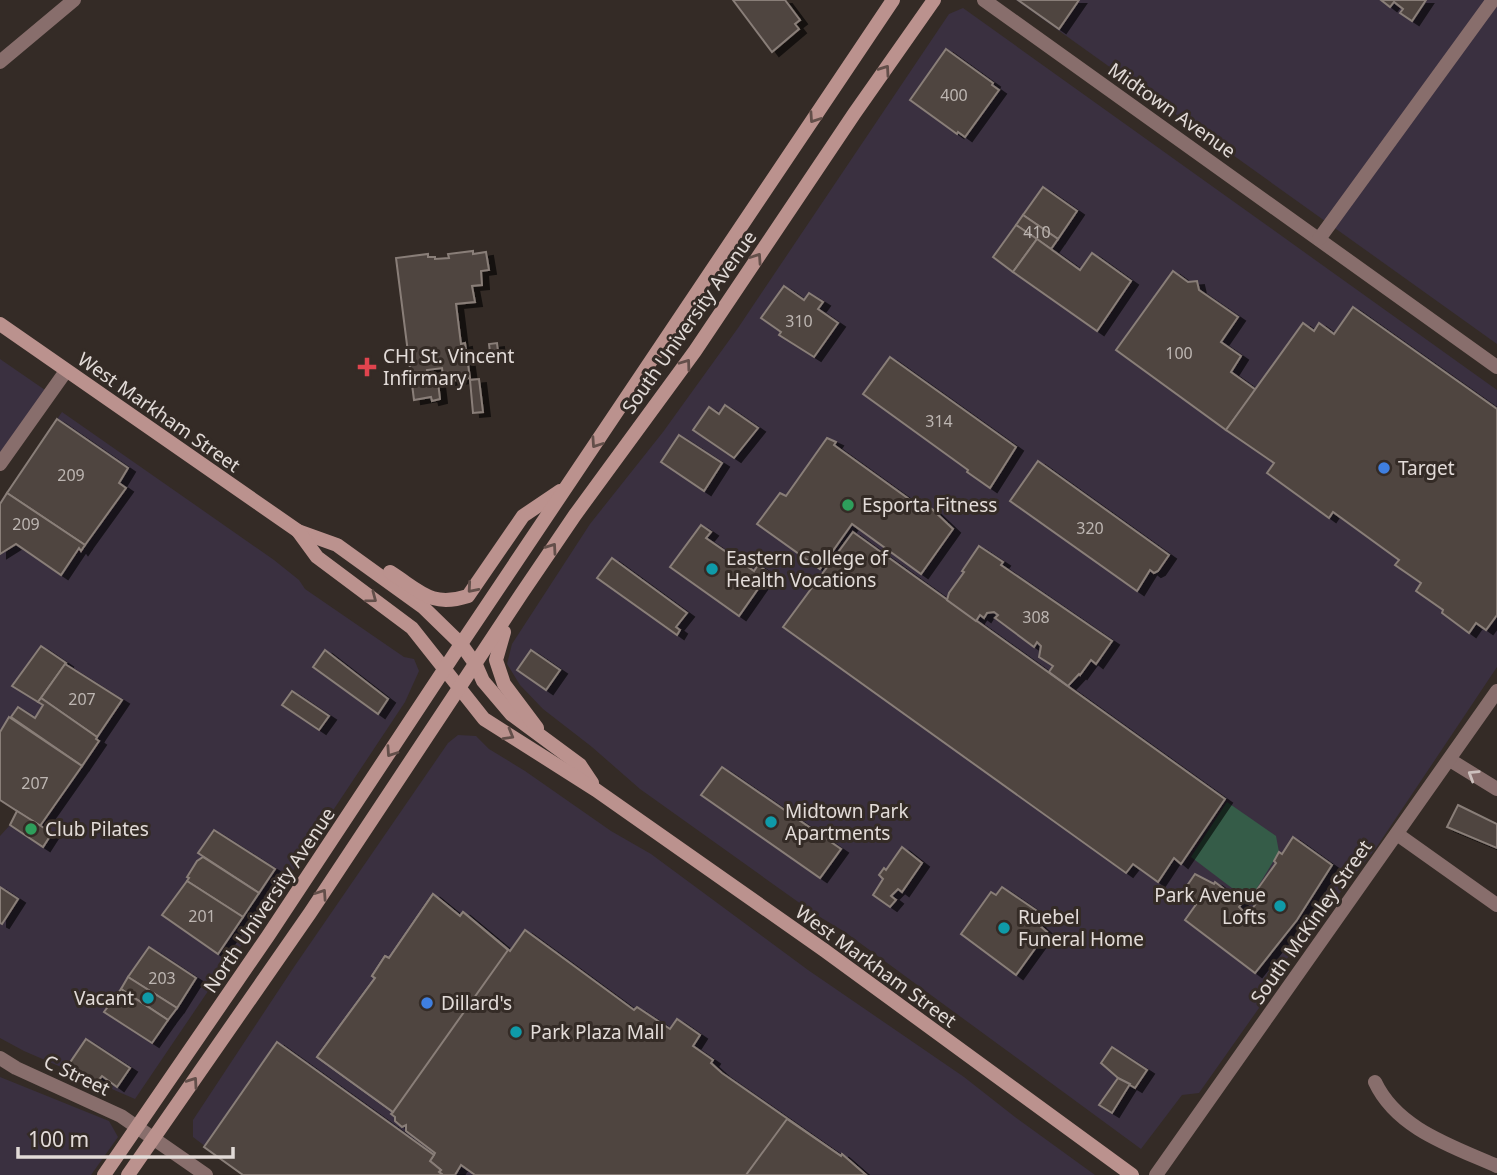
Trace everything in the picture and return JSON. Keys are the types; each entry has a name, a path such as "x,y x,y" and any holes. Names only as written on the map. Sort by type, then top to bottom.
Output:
{"main road":[{"name":"South University Avenue","path":"461,643 892,0"},
{"name":"South University Avenue","path":"476,665 575,515 695,351 934,0"},
{"name":"West Markham Street","path":"0,324 298,531 337,545 423,607 461,643 483,681 511,714 580,765 596,790"},
{"path":"337,545 362,554 431,598 442,602 454,601 468,596 523,516 567,487"},
{"name":"West Markham Street","path":"298,531 317,557 412,628 484,719 596,790 824,950 1132,1175"},
{"path":"514,605 496,660 504,684 546,740"},
{"name":"North University Avenue","path":"103,1175 268,936 461,643"},
{"name":"North University Avenue","path":"128,1175 253,997 476,665"}],"street":[{"path":"0,62 74,0"},
{"name":"Midtown Avenue","path":"984,0 1497,367"},
{"path":"1319,239 1493,0"},
{"path":"0,464 66,372"},
{"name":"South McKinley Street","path":"1156,1175 1497,691"},
{"path":"1450,760 1497,789"},
{"path":"1398,834 1497,905"},
{"name":"C Street","path":"0,1058 16,1068 119,1115 206,1175"},
{"path":"1375,1082 1385,1100 1409,1124 1497,1166"}],"shaded area":[{"path":"1016,0 1497,0 1497,344"},
{"path":"963,8 1497,390 1497,667 1376,848 1257,996 1259,1008 1199,1093 1182,1095 1141,1149 845,932 815,914 640,789 543,709 520,685 507,664 512,644 590,524 663,432 738,328 949,14"},
{"path":"0,359 45,390 0,455"},
{"path":"62,412 274,560 299,580 305,589 404,657 414,659 419,671 405,702 257,925 223,969 135,1099 0,1038 0,836 17,811 0,800 0,502"},
{"name":"Park Plaza Mall","path":"458,735 476,736 489,749 611,831 651,854 808,970 964,1077 1095,1175 243,1175 193,1137 193,1120 448,743"},
{"path":"0,1077 109,1121 118,1137 91,1175 0,1175"}],"green space":[{"path":"1227,802 1276,836 1279,852 1249,901 1191,857"}],"building":[{"path":"733,0 785,0 800,20 795,24 799,29 772,52"},
{"path":"1018,0 1079,0 1059,29"},
{"path":"1381,0 1426,0 1412,21 1400,13 1403,9 1394,2 1390,7"},
{"path":"946,49 999,90 965,137 910,100"},
{"path":"1043,187 1077,211 1058,239 1023,215"},
{"path":"1023,215 1058,239 1051,249 1016,225"},
{"path":"1016,225 1037,239 1013,272 993,257"},
{"path":"1037,239 1080,270 1092,253 1131,281 1097,331 1013,272"},
{"path":"473,251 473,254 486,252 489,270 481,271 482,285 472,286 475,302 456,304 461,344 465,343 470,378 444,382 442,368 427,370 428,375 437,374 440,399 432,401 431,397 414,400 396,258 428,254 428,257 435,259 449,258 448,254"},
{"path":"1173,271 1188,282 1197,281 1199,290 1238,317 1221,342 1241,356 1231,372 1256,390 1226,430 1116,350"},
{"path":"784,286 804,300 809,293 823,302 818,309 838,323 814,357 779,335 781,332 761,318"},
{"name":"Target","path":"1353,307 1497,409 1497,615 1486,630 1476,623 1469,633 1442,613 1443,610 1416,591 1421,583 1395,565 1399,560 1333,512 1329,518 1267,473 1274,463 1226,430 1303,323 1314,331 1319,323 1334,334"},
{"path":"497,343 499,360 491,360 489,344"},
{"path":"890,357 1016,447 990,488 863,394"},
{"path":"479,379 483,412 473,413 470,380"},
{"path":"725,405 758,428 734,458 693,430 709,407 719,414"},
{"path":"57,419 128,468 119,483 126,488 85,545 7,493"},
{"path":"679,435 722,463 704,491 661,462"},
{"name":"Esporta Fitness","path":"827,438 836,442 834,445 916,504 932,509 953,529 921,574 852,524 820,569 757,524 780,493 786,496"},
{"path":"1038,461 1169,555 1158,571 1154,573 1150,570 1137,591 1010,501"},
{"path":"7,493 85,545 81,551 79,548 61,575 16,544 0,554 0,504"},
{"name":"Eastern College of Health Vocations","path":"701,525 711,532 706,538 754,571 758,565 769,573 739,616 670,567"},
{"path":"853,532 1225,799 1181,864 1174,858 1158,882 1133,864 1126,873 783,627"},
{"path":"979,546 1003,562 1001,565 1112,641 1096,664 1091,660 1068,686 1049,672 1053,666 1039,657 1041,646 1037,642 1034,647 995,618 998,615 994,612 987,613 984,618 980,615 976,621 947,600"},
{"path":"612,558 687,613 676,627 680,630 677,635 597,578"},
{"path":"41,646 66,663 38,702 12,686"},
{"path":"325,650 388,699 378,714 313,667"},
{"path":"531,650 560,670 546,690 517,670"},
{"path":"65,664 122,700 97,737 41,698"},
{"path":"292,691 329,716 319,730 282,705"},
{"path":"41,698 97,737 99,741 82,766 11,717 18,707 35,718 43,705 38,702"},
{"path":"9,717 82,766 40,826 0,800 0,732"},
{"name":"Midtown Park Apartments","path":"722,767 841,849 820,878 701,795"},
{"path":"1458,805 1497,824 1497,848 1447,827"},
{"name":"Club Pilates","path":"17,811 52,833 43,847 10,825"},
{"path":"214,830 275,869 259,893 198,853"},
{"name":"Park Avenue Lofts","path":"1293,837 1332,865 1297,920 1255,973 1185,920 1197,903 1182,893 1195,874 1214,884 1215,882 1242,903 1239,907 1243,911 1251,910 1255,905 1249,901 1276,863 1274,861 1279,852 1282,854"},
{"path":"902,847 922,863 902,892 898,889 891,896 896,900 890,907 873,895 883,879 879,875 884,868 886,870"},
{"path":"203,857 259,893 243,917 187,881 197,861"},
{"path":"187,881 243,917 218,954 162,915"},
{"path":"0,887 18,899 2,924 0,923"},
{"name":"Ruebel Funeral Home","path":"1002,887 1043,915 1038,924 1047,932 1016,975 961,934 991,892 996,895"},
{"name":"Park Plaza Mall","path":"433,894 460,916 463,912 510,951 525,930 634,1010 637,1007 670,1029 677,1019 700,1035 693,1046 713,1060 711,1063 722,1073 841,1156 842,1154 866,1175 475,1175 461,1165 455,1175 443,1175 430,1161 435,1153 406,1131 406,1125 402,1127 395,1121 391,1114 393,1112 317,1057 375,978 372,976 385,956 389,958"},
{"path":"433,894 460,916 463,912 508,950 393,1112 317,1057 375,978 372,976 385,956 389,958"},
{"path":"149,947 196,978 177,1008 128,977"},
{"name":"Vacant","path":"128,977 177,1008 168,1020 121,989"},
{"path":"121,989 168,1020 152,1043 104,1012"},
{"path":"86,1039 130,1068 117,1087 102,1076 96,1083 67,1067"},
{"path":"277,1042 434,1155 430,1161 443,1175 243,1175 204,1147"},
{"path":"1112,1047 1147,1070 1135,1088 1101,1063"},
{"path":"1118,1078 1130,1084 1112,1113 1099,1105"},
{"path":"787,1119 841,1156 842,1154 866,1175 746,1175"}],"place":[{"name":"CHI St. Vincent Infirmary","path":"367,367"},
{"name":"Target","path":"1384,468"},
{"name":"Esporta Fitness","path":"848,505"},
{"name":"Eastern College of Health Vocations","path":"712,569"},
{"name":"Midtown Park Apartments","path":"771,822"},
{"name":"Club Pilates","path":"31,829"},
{"name":"Park Avenue Lofts","path":"1280,906"},
{"name":"Ruebel Funeral Home","path":"1004,928"},
{"name":"Vacant","path":"148,998"},
{"name":"Dillard's","path":"427,1003"},
{"name":"Park Plaza Mall","path":"516,1032"}]}
